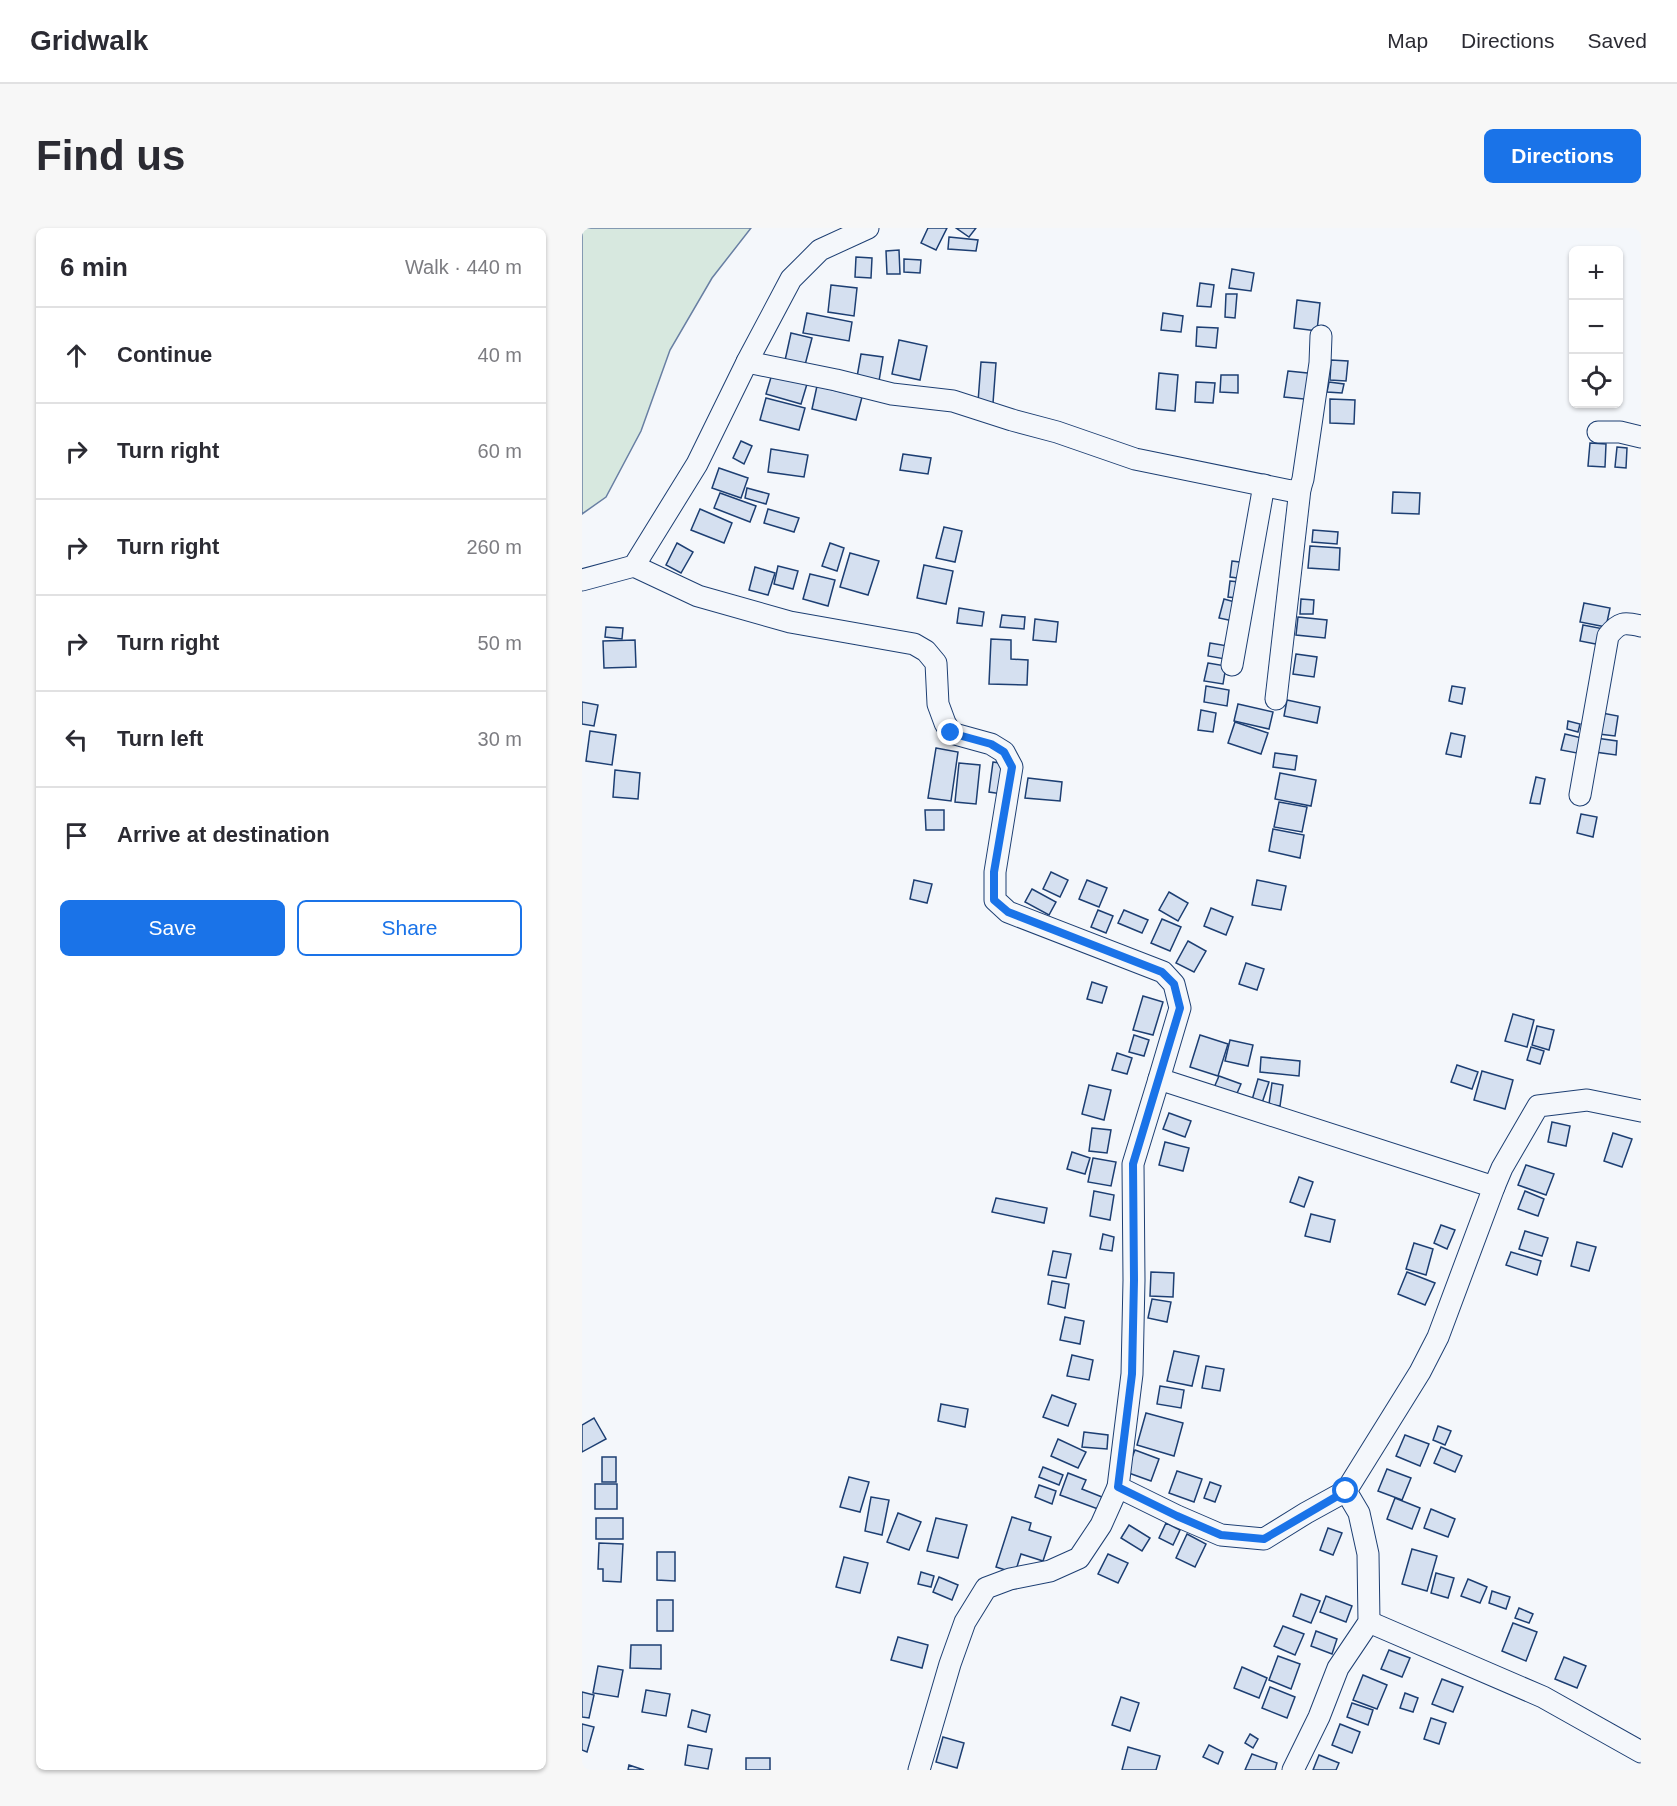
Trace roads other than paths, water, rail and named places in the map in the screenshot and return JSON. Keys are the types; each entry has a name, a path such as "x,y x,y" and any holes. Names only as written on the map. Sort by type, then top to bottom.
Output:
{"street":[{"path":"634,566 697,464 791,279 820,250 868,228"},
{"path":"1276,699 1300,489 1320,363 1321,336"},
{"path":"747,362 892,394 953,401 1057,432 1135,459 1291,491 1300,489"},
{"path":"1598,432 1620,432 1641,436"},
{"path":"1232,665 1264,485"},
{"path":"582,580 634,566 698,596 790,622 914,644 926,651 936,663 938,704 951,733 991,744 1004,752 1012,767 994,872 994,900 1008,912 1162,972 1174,984 1180,1008 1133,1164 1132,1374 1118,1487 1101,1525 1078,1558 1050,1571 1010,1579 986,1588 965,1622 950,1664 919,1770"},
{"path":"1580,795 1608,636 1616,626 1626,623 1641,626"},
{"path":"1159,1079 1494,1187"},
{"path":"1118,1487 1221,1535 1264,1539 1346,1491 1420,1372 1438,1337 1502,1168 1538,1106 1587,1100 1641,1111"},
{"path":"1293,1770 1319,1717 1338,1668 1369,1622 1368,1554 1359,1513 1346,1491"},
{"path":"1369,1622 1543,1697 1641,1752"}]}
